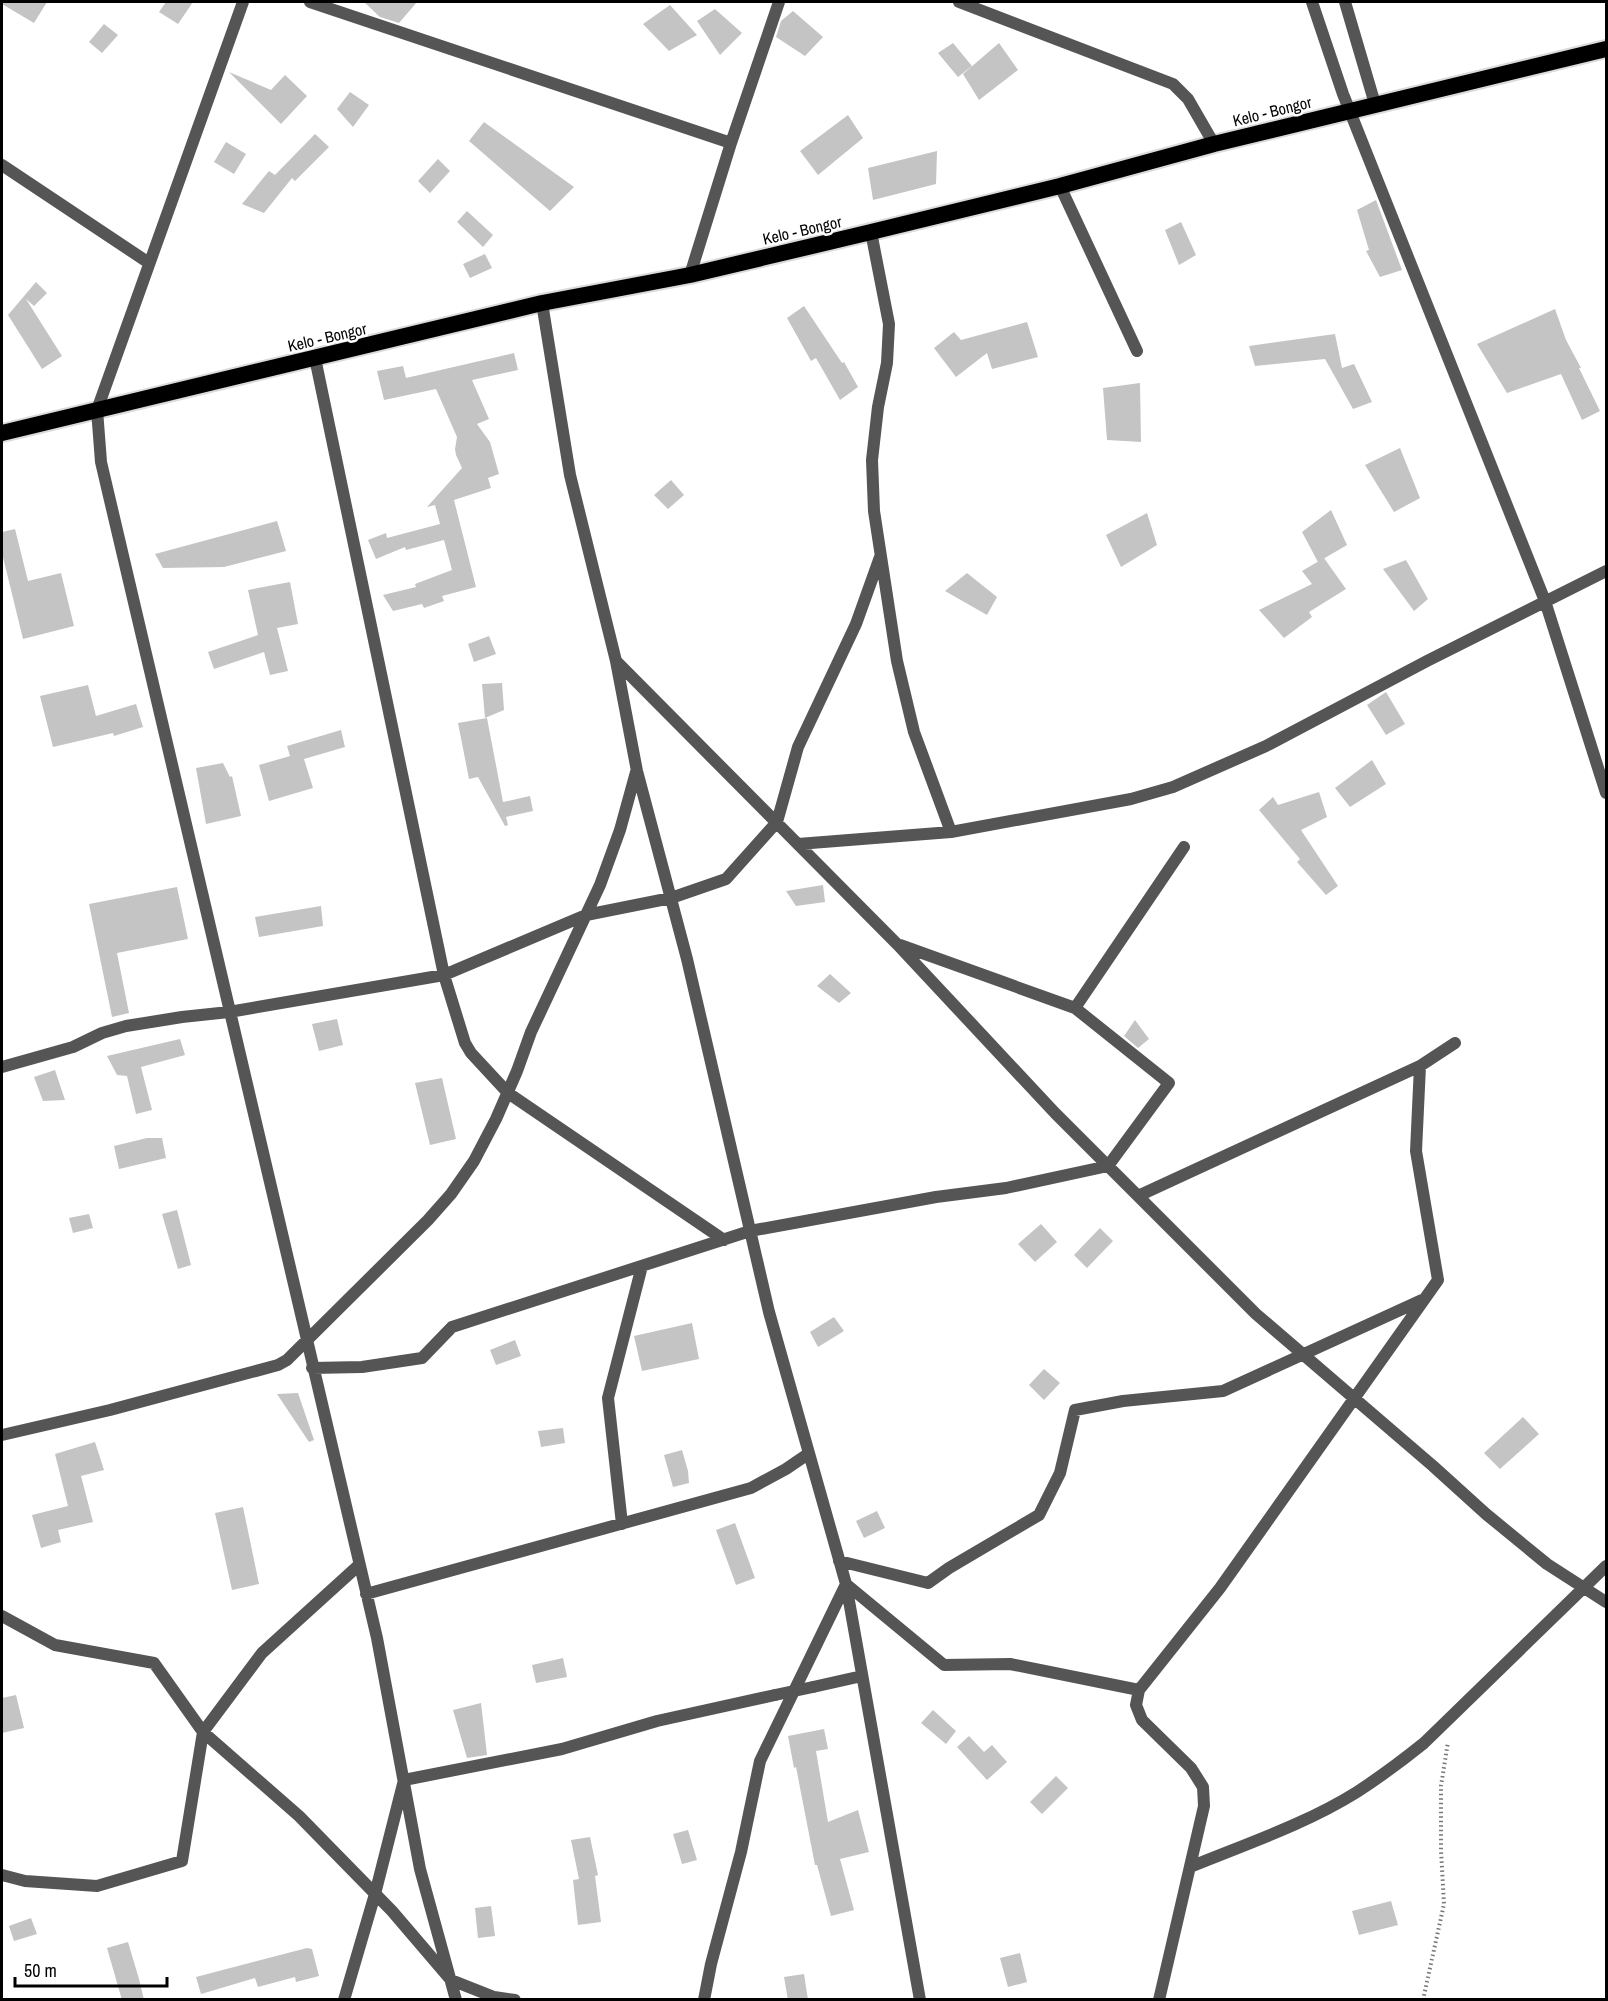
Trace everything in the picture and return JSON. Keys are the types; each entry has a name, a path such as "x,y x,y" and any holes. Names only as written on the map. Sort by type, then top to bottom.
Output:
{"highway":[{"name":"Kelo - Bongor","path":"2,433 542,303 690,275 872,232 1060,186 1350,110 1606,49"}],"street":[{"path":"243,2 97,410 101,462 366,1594 420,1869 456,2000"},
{"path":"310,2 731,143"},
{"path":"690,275 731,143 779,2"},
{"path":"959,2 1173,84 1188,99 1214,144"},
{"path":"1312,2 1350,110 1545,601 1606,793"},
{"path":"1345,2 1375,104"},
{"path":"2,165 149,263"},
{"path":"1060,186 1137,351"},
{"path":"872,232 889,324 887,363 878,407 872,460 874,511 880,557 897,661 914,732 951,831"},
{"path":"542,303 570,475 616,662 637,771 690,970 769,1312 846,1584 920,2000"},
{"path":"315,358 444,975 465,1043 471,1053 508,1093 724,1239"},
{"path":"2,1067 73,1047 102,1033 126,1026 229,1012 444,975 586,915 671,898 726,879 777,822 798,747 856,624 880,557"},
{"path":"798,844 951,831 1131,799 1173,787 1266,746 1606,570"},
{"path":"616,662 897,944 1054,1113 1256,1314 1503,1529 1546,1564 1606,1602"},
{"path":"2,1435 111,1410 278,1365 428,1221 451,1194 474,1161 508,1093 531,1032 600,885 620,830 637,771"},
{"path":"1075,1008 1184,847"},
{"path":"312,1368 362,1367 422,1358 452,1327 750,1231 936,1197 1006,1188 1108,1166 1169,1083 1075,1008 897,944"},
{"path":"1138,1196 1420,1066 1455,1043"},
{"path":"1159,2000 1204,1806 1203,1787 1191,1767 1142,1720 1136,1705 1139,1690 1220,1588 1438,1280 1416,1151 1420,1066"},
{"path":"622,1524 608,1398 642,1266"},
{"path":"839,1561 928,1583 949,1568 1039,1515 1060,1473 1075,1410 1123,1401 1223,1391 1424,1300"},
{"path":"366,1594 751,1488 808,1454"},
{"path":"2,1875 25,1881 97,1886 182,1861 203,1732 262,1653 359,1565"},
{"path":"1190,1867 1310,1816 1357,1792 1412,1753 1606,1566"},
{"path":"846,1584 944,1665 1010,1664 1139,1690"},
{"path":"704,2000 711,1964 741,1852 759,1761 846,1584"},
{"path":"2,1616 55,1644 154,1663 203,1732 299,1816 393,1911 451,1980 494,1997 515,2000"},
{"path":"404,1780 562,1749 657,1721 862,1676"},
{"path":"344,2000 375,1894 404,1780"}],"path":[{"path":"1423,2000 1444,1904 1441,1786 1448,1743 1460,1708"}],"building":[{"path":"2,2 47,2 34,23"},
{"path":"166,2 193,2 178,24 159,12"},
{"path":"364,2 417,2 399,23 380,17"},
{"path":"670,5 697,35 669,51 643,24"},
{"path":"715,9 742,33 720,55 697,21"},
{"path":"793,11 823,37 805,56 776,37 781,21"},
{"path":"104,24 118,35 102,53 89,42"},
{"path":"953,43 972,66 958,77 938,53"},
{"path":"999,43 1018,70 979,100 963,74"},
{"path":"229,72 271,90 285,75 307,96 281,124"},
{"path":"350,92 369,105 353,127 337,109"},
{"path":"848,115 863,138 818,175 800,151"},
{"path":"484,122 574,187 550,211 469,141"},
{"path":"315,134 329,147 295,181 292,178 264,213 242,204 269,171 275,175"},
{"path":"226,142 246,154 234,174 214,162"},
{"path":"937,151 936,184 873,200 868,168"},
{"path":"438,159 450,171 430,193 418,181"},
{"path":"1376,200 1402,270 1380,277 1366,251 1369,250 1357,210"},
{"path":"467,211 493,235 483,247 457,222"},
{"path":"1181,222 1196,255 1179,265 1165,230"},
{"path":"485,254 492,268 470,278 463,264"},
{"path":"36,282 47,293 34,306 26,299 62,356 42,369 8,315"},
{"path":"804,306 842,363 844,362 858,387 840,400 816,358 811,361 787,318"},
{"path":"1555,309 1566,340 1600,411 1582,420 1561,374 1507,393 1477,344"},
{"path":"1027,322 1038,357 992,369 987,353 956,377 934,348 954,332 961,340"},
{"path":"1335,334 1342,368 1354,364 1372,402 1353,409 1325,359 1255,366 1249,346"},
{"path":"514,353 518,370 472,380 489,419 477,424 490,442 499,474 488,478 491,488 454,500 476,587 442,596 444,601 424,608 422,604 393,611 383,595 416,587 415,584 452,570 444,540 406,550 405,547 376,559 368,540 386,533 387,538 440,524 435,505 427,507 462,468 455,449 457,437 436,389 384,400 377,371 403,366 406,378"},
{"path":"1140,383 1141,442 1107,440 1103,388"},
{"path":"1400,448 1420,498 1394,512 1365,465"},
{"path":"671,480 684,495 668,509 654,495"},
{"path":"1331,510 1347,545 1318,562 1302,532"},
{"path":"1147,513 1157,545 1121,567 1106,535"},
{"path":"277,521 286,551 224,567 163,568 155,554"},
{"path":"15,529 28,581 61,573 74,626 23,639 2,553 2,532"},
{"path":"1324,558 1346,589 1309,612 1312,617 1284,638 1259,610 1312,584 1302,571"},
{"path":"1406,560 1428,599 1414,611 1383,569"},
{"path":"967,573 997,597 987,615 945,591"},
{"path":"290,582 298,624 277,628 288,671 270,675 264,652 214,669 208,652 258,635 248,590"},
{"path":"489,636 496,654 474,662 468,644"},
{"path":"502,683 504,710 485,718 482,684"},
{"path":"88,685 96,716 136,704 143,727 114,736 113,733 53,747 40,696"},
{"path":"1386,692 1405,724 1386,735 1367,705"},
{"path":"487,718 503,802 530,796 533,811 506,817 508,825 505,826 478,777 469,779 458,723"},
{"path":"341,730 345,747 304,759 313,788 269,801 259,765 290,756 287,746"},
{"path":"1372,760 1386,784 1350,807 1335,788"},
{"path":"223,763 230,777 232,776 241,816 206,824 196,768"},
{"path":"1319,792 1327,817 1301,830 1338,886 1326,895 1297,862 1300,859 1259,810 1273,797 1278,805"},
{"path":"823,885 825,902 796,906 786,891"},
{"path":"177,887 188,939 117,953 129,1013 112,1017 89,904"},
{"path":"321,906 323,926 259,937 255,917"},
{"path":"830,974 851,993 839,1003 817,986"},
{"path":"337,1019 343,1045 319,1051 312,1024"},
{"path":"1135,1020 1149,1039 1138,1048 1124,1036"},
{"path":"180,1039 185,1055 141,1067 152,1110 136,1114 127,1076 117,1075 107,1056"},
{"path":"55,1070 65,1100 43,1101 34,1077"},
{"path":"442,1078 456,1139 430,1145 415,1083"},
{"path":"147,1138 162,1138 166,1158 119,1169 114,1146"},
{"path":"177,1210 191,1265 178,1269 162,1214"},
{"path":"89,1214 93,1228 73,1233 69,1218"},
{"path":"1041,1224 1057,1242 1035,1262 1018,1244"},
{"path":"1100,1228 1113,1241 1087,1268 1074,1255"},
{"path":"834,1317 844,1331 818,1347 810,1332"},
{"path":"692,1323 699,1359 642,1371 634,1336"},
{"path":"515,1340 521,1356 496,1365 490,1350"},
{"path":"1044,1369 1060,1383 1044,1400 1029,1385"},
{"path":"298,1393 314,1440 309,1442 277,1394"},
{"path":"1523,1417 1539,1434 1500,1469 1484,1453"},
{"path":"563,1428 565,1443 541,1447 538,1431"},
{"path":"95,1442 104,1470 81,1476 93,1522 58,1530 61,1542 41,1548 32,1515 68,1506 55,1454"},
{"path":"682,1450 689,1483 673,1487 664,1455"},
{"path":"243,1507 259,1584 232,1590 215,1513"},
{"path":"877,1511 885,1528 864,1538 856,1521"},
{"path":"735,1523 755,1578 736,1585 716,1530"},
{"path":"563,1658 567,1677 536,1683 532,1665"},
{"path":"16,1695 24,1728 2,1733 2,1698"},
{"path":"481,1703 487,1755 467,1758 453,1710"},
{"path":"933,1710 956,1731 946,1744 921,1723"},
{"path":"824,1729 828,1749 816,1751 828,1822 858,1810 869,1852 840,1859 854,1910 831,1916 817,1865 815,1865 788,1736"},
{"path":"969,1736 984,1752 992,1745 1007,1762 987,1780 957,1747"},
{"path":"1056,1776 1068,1788 1042,1814 1030,1802"},
{"path":"688,1830 697,1860 682,1864 673,1834"},
{"path":"590,1837 598,1875 595,1876 601,1922 578,1925 573,1880 579,1879 571,1840"},
{"path":"1391,1901 1398,1925 1359,1935 1352,1911"},
{"path":"491,1906 495,1936 478,1938 475,1908"},
{"path":"31,1918 37,1934 14,1941 9,1926"},
{"path":"128,1942 144,2000 122,2000 107,1948"},
{"path":"307,1948 312,1949 319,1976 296,1982 295,1977 258,1987 255,1978 201,1994 196,1977"},
{"path":"1020,1953 1027,1982 1008,1987 1000,1958"},
{"path":"804,1974 808,2000 788,2000 784,1977"}]}
